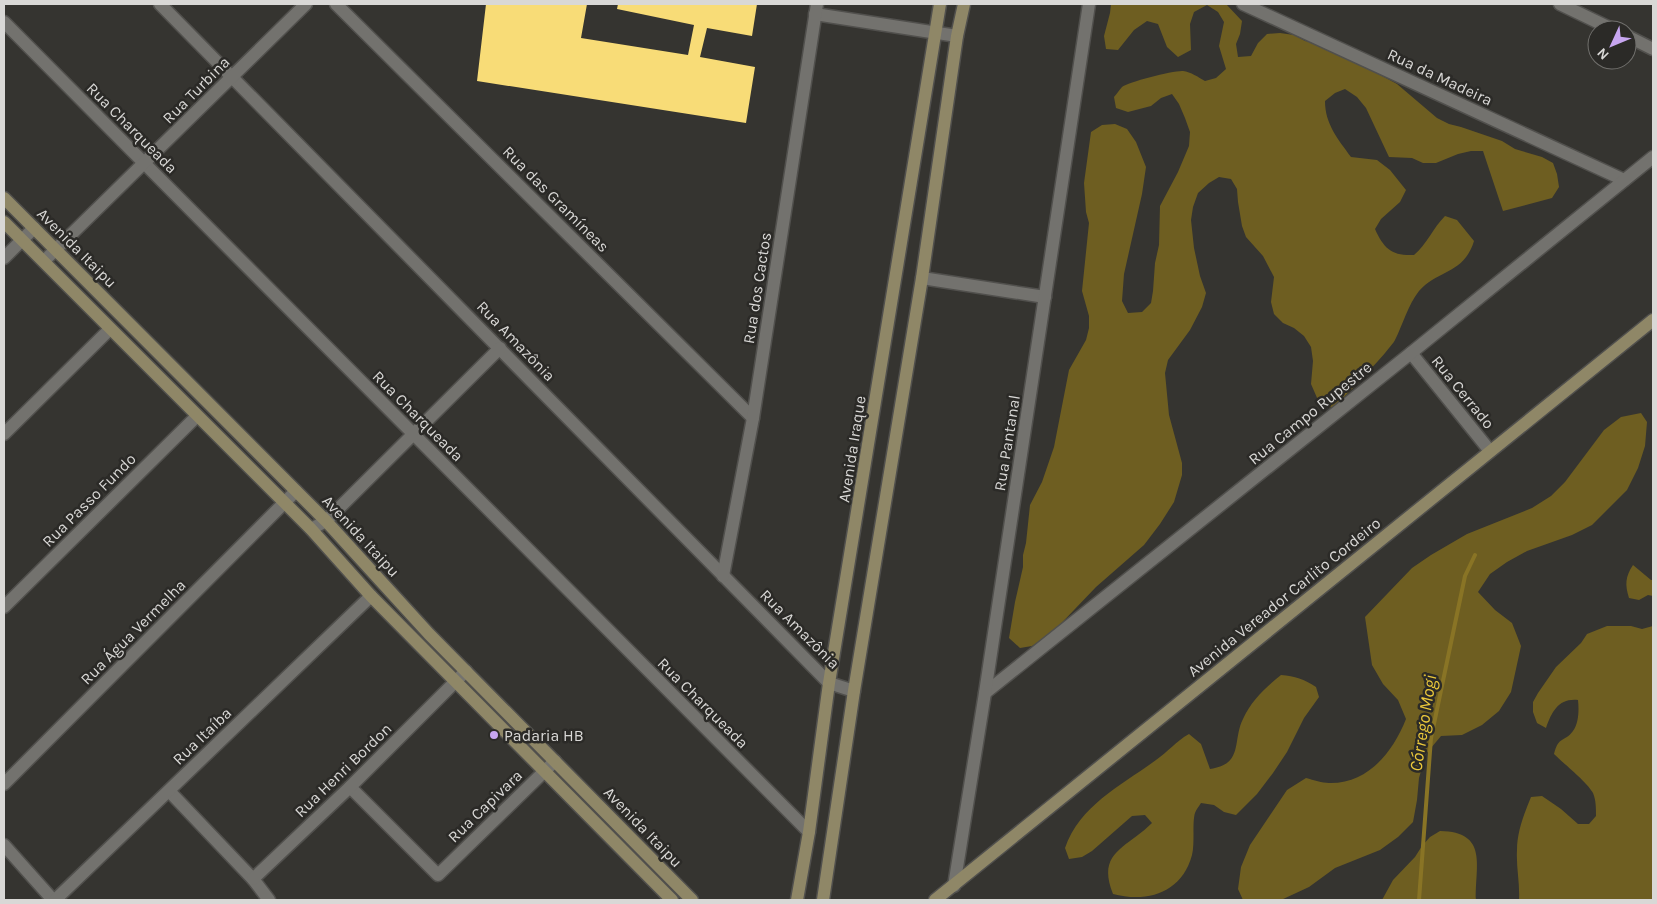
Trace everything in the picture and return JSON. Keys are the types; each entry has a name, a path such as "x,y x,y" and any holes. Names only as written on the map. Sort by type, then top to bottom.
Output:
{"street":[{"name":"Rua Amazônia","path":"160,4 829,683 854,691"},
{"name":"Rua Turbina","path":"44,261 306,4"},
{"name":"Rua das Gramíneas","path":"336,4 753,418"},
{"name":"Avenida Iraque","path":"797,900 809,832 829,683 940,4"},
{"path":"822,900 854,691 922,278 957,36 964,4"},
{"name":"Rua Pantanal","path":"954,886 1089,4"},
{"name":"Rua da Madeira","path":"1243,4 1624,180"},
{"path":"1560,4 1593,20"},
{"name":"Rua dos Cactos","path":"723,576 753,418 816,9"},
{"path":"816,9 957,36"},
{"name":"Rua Charqueada","path":"4,22 809,832"},
{"path":"1637,41 1653,49"},
{"name":"Rua Campo Rupestre","path":"985,693 1653,157"},
{"name":"Avenida Itaipu","path":"4,198 326,521 430,634 692,900"},
{"name":"Avenida Itaipu","path":"4,222 311,529 371,596 672,900"},
{"path":"4,258 34,228"},
{"path":"922,278 1045,297"},
{"name":"Avenida Vereador Carlito Cordeiro","path":"935,900 1653,320"},
{"path":"4,434 110,329"},
{"path":"311,529 326,521 500,348"},
{"name":"Rua Cerrado","path":"1411,353 1490,451"},
{"name":"Rua Passo Fundo","path":"4,607 197,416"},
{"name":"Rua Água Vermelha","path":"4,784 296,491"},
{"name":"Rua Itaíba","path":"54,900 371,596"},
{"name":"Rua Henri Bordon","path":"253,879 350,787 466,671"},
{"name":"Rua Capivara","path":"350,787 438,875 555,760"},
{"path":"169,791 253,879 269,900"},
{"path":"4,845 54,900"}],"shaded area":[{"path":"1111,4 1226,4 1242,21 1236,44 1238,57 1251,56 1258,43 1267,34 1294,35 1305,41 1317,43 1397,84 1437,118 1449,124 1502,141 1515,149 1542,157 1553,163 1559,187 1552,198 1503,211 1483,151 1458,154 1436,163 1423,163 1412,158 1389,157 1366,108 1357,97 1345,89 1335,93 1325,101 1330,124 1351,157 1377,160 1390,170 1406,190 1400,202 1381,219 1375,229 1385,246 1400,254 1414,255 1445,216 1457,220 1474,241 1470,252 1464,260 1419,291 1392,345 1365,375 1337,404 1332,407 1321,407 1311,384 1313,361 1311,347 1304,336 1294,328 1283,323 1274,314 1271,302 1274,277 1263,256 1246,237 1242,226 1237,189 1231,179 1219,177 1209,183 1198,193 1191,220 1194,248 1206,293 1202,307 1190,330 1168,360 1165,373 1169,415 1182,463 1182,475 1174,502 1144,545 1096,587 1052,633 1032,646 1020,648 1009,638 1023,567 1030,505 1042,482 1054,447 1069,370 1086,340 1089,328 1089,316 1082,291 1089,223 1086,212 1084,183 1091,132 1102,125 1115,124 1127,129 1136,142 1146,167 1142,194 1124,274 1122,301 1128,313 1142,312 1151,303 1155,263 1159,245 1160,206 1189,146 1190,132 1179,104 1172,94 1161,98 1151,106 1128,112 1116,108 1114,97 1126,85 1171,72 1183,71 1205,81 1216,78 1226,69 1219,46 1224,22 1218,12 1207,5 1194,12 1190,24 1191,50 1178,57 1167,47 1158,24 1147,21 1134,30 1118,50 1106,49 1104,36"},
{"path":"1641,413 1647,422 1645,446 1638,468 1627,490 1592,525 1572,535 1527,551 1507,562 1490,574 1478,592 1495,610 1512,623 1521,646 1511,692 1499,711 1482,725 1462,735 1441,736 1426,754 1419,778 1413,822 1398,837 1380,850 1335,868 1309,887 1281,900 1243,900 1238,889 1241,867 1250,845 1287,790 1306,778 1326,783 1343,782 1356,778 1377,764 1401,731 1406,719 1398,700 1383,684 1372,665 1365,617 1412,568 1431,555 1467,534 1532,508 1551,496 1565,482 1604,430 1621,417"},
{"path":"1633,565 1653,580 1653,596 1648,595 1639,600 1629,598 1626,581"},
{"path":"1607,626 1631,626 1642,629 1653,626 1653,900 1519,900 1517,843 1521,823 1531,797 1542,796 1578,824 1589,824 1596,816 1593,793 1554,754 1558,744 1570,735 1575,728 1578,716 1578,700 1561,703 1551,716 1546,728 1537,723 1533,712 1533,702 1556,667 1581,643 1587,634"},
{"path":"1281,675 1299,678 1312,684 1316,687 1319,697 1304,718 1287,752 1273,773 1257,794 1236,815 1224,812 1214,805 1201,803 1194,817 1192,855 1187,868 1172,886 1150,896 1138,897 1113,894 1108,869 1111,860 1124,845 1152,823 1145,815 1132,816 1092,851 1082,857 1069,859 1065,848 1072,833 1091,808 1116,787 1160,757 1184,737 1189,734 1201,744 1210,769 1228,762 1235,750 1240,727 1246,712 1259,695"},
{"path":"1440,831 1456,833 1466,837 1473,844 1477,863 1476,900 1382,900 1393,880 1415,857 1430,837"}],"building":[{"path":"486,4 587,4 581,38 688,55 694,25 617,9 618,4 757,4 752,36 707,28 700,57 755,67 746,123 477,81"}],"waterway":[{"name":"Córrego Mogi","path":"1419,900 1431,738 1465,576 1475,555"}],"place":[{"name":"Padaria HB","path":"494,735"}]}
